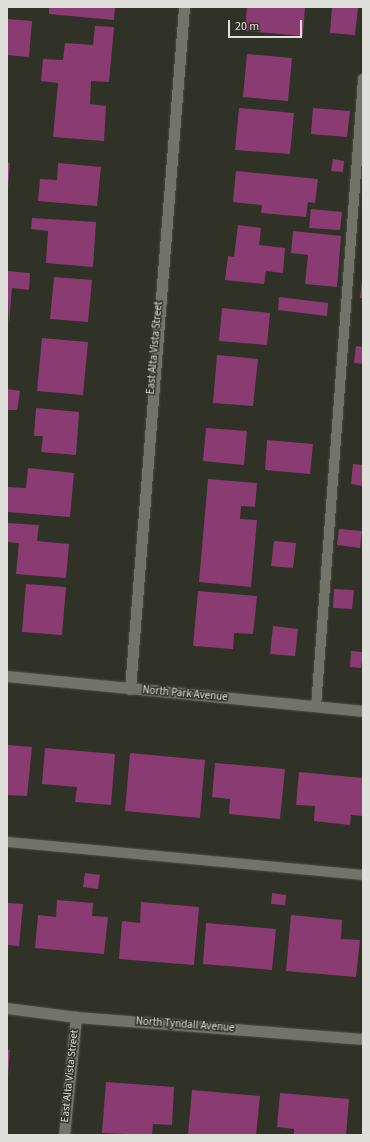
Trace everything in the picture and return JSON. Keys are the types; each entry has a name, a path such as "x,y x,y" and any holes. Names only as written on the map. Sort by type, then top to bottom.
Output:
{"street":[{"name":"East Alta Vista Street","path":"130,689 184,7"},
{"name":"North Park Avenue","path":"7,676 363,711"},
{"name":"North Tyndall Avenue","path":"7,1008 76,1017 363,1039"},
{"name":"East Alta Vista Street","path":"64,1135 76,1017"}],"lane":[{"path":"316,707 363,79"},
{"path":"7,842 363,875"}],"building":[{"path":"49,7 115,7 114,20 49,14"},
{"path":"247,7 305,7 303,36 245,31"},
{"path":"332,7 358,7 355,35 330,33"},
{"path":"7,19 32,21 29,57 7,55"},
{"path":"95,26 114,27 109,82 91,81 90,104 106,106 104,141 53,137 58,83 41,81 43,59 63,60 65,43 93,45"},
{"path":"247,54 292,58 288,101 243,97"},
{"path":"239,108 294,113 290,154 235,150"},
{"path":"313,108 350,111 347,137 311,134"},
{"path":"333,159 344,161 343,172 331,171"},
{"path":"7,162 10,163 8,188 7,188"},
{"path":"58,163 101,167 97,206 38,201 40,179 57,180"},
{"path":"236,171 318,179 315,203 308,202 306,217 261,213 262,205 233,202"},
{"path":"311,209 342,212 340,230 309,228"},
{"path":"32,218 96,222 93,267 46,263 48,231 31,229"},
{"path":"238,225 261,228 259,245 285,248 283,273 266,271 264,284 225,280 228,256 234,257"},
{"path":"293,231 341,236 337,287 305,284 308,255 291,253"},
{"path":"7,271 30,273 29,290 12,288 9,324"},
{"path":"54,277 92,280 88,322 50,319"},
{"path":"362,281 363,298 360,298"},
{"path":"279,297 328,303 327,316 278,310"},
{"path":"222,308 270,313 267,345 219,341"},
{"path":"42,338 88,342 83,395 37,391"},
{"path":"356,346 363,347 363,364 354,363"},
{"path":"217,355 258,359 253,406 213,403"},
{"path":"7,389 20,391 17,410 7,410"},
{"path":"36,408 79,412 76,455 41,452 43,436 34,436"},
{"path":"206,428 247,431 244,465 203,461"},
{"path":"267,440 313,444 310,474 265,470"},
{"path":"353,464 363,465 363,486 351,484"},
{"path":"28,468 74,473 70,517 7,512 8,487 26,488"},
{"path":"208,479 257,483 255,507 241,506 240,519 257,520 251,587 199,582"},
{"path":"7,523 39,525 37,541 69,544 66,578 16,574 19,543 7,542"},
{"path":"339,529 362,531 360,548 337,545"},
{"path":"274,541 296,543 293,568 271,566"},
{"path":"26,584 66,587 62,635 22,632"},
{"path":"334,589 354,590 352,609 333,608"},
{"path":"198,591 257,596 253,634 234,633 233,649 193,646"},
{"path":"273,626 298,629 295,656 270,654"},
{"path":"351,651 363,652 361,668 350,667"},
{"path":"7,745 32,747 27,796 7,795"},
{"path":"45,748 115,754 111,805 75,802 77,787 42,784"},
{"path":"130,753 205,760 200,818 125,811"},
{"path":"215,763 285,769 280,819 229,814 230,799 212,797"},
{"path":"299,772 363,778 363,816 351,815 350,825 314,821 315,806 296,805"},
{"path":"85,873 100,875 98,889 83,887"},
{"path":"272,893 286,895 285,905 271,904"},
{"path":"57,900 93,903 92,916 108,917 104,954 35,948 38,915 56,917"},
{"path":"141,902 199,907 194,965 119,959 122,921 140,923"},
{"path":"7,903 23,904 19,946 7,945"},
{"path":"291,915 342,920 341,939 360,940 356,977 286,971"},
{"path":"206,923 276,929 272,970 203,964"},
{"path":"7,1050 10,1050 8,1076 7,1076"},
{"path":"106,1082 174,1087 172,1125 153,1124 152,1135 102,1133"},
{"path":"192,1090 260,1096 256,1135 188,1134"},
{"path":"280,1093 349,1099 346,1135 294,1135 294,1129 277,1127"}]}
